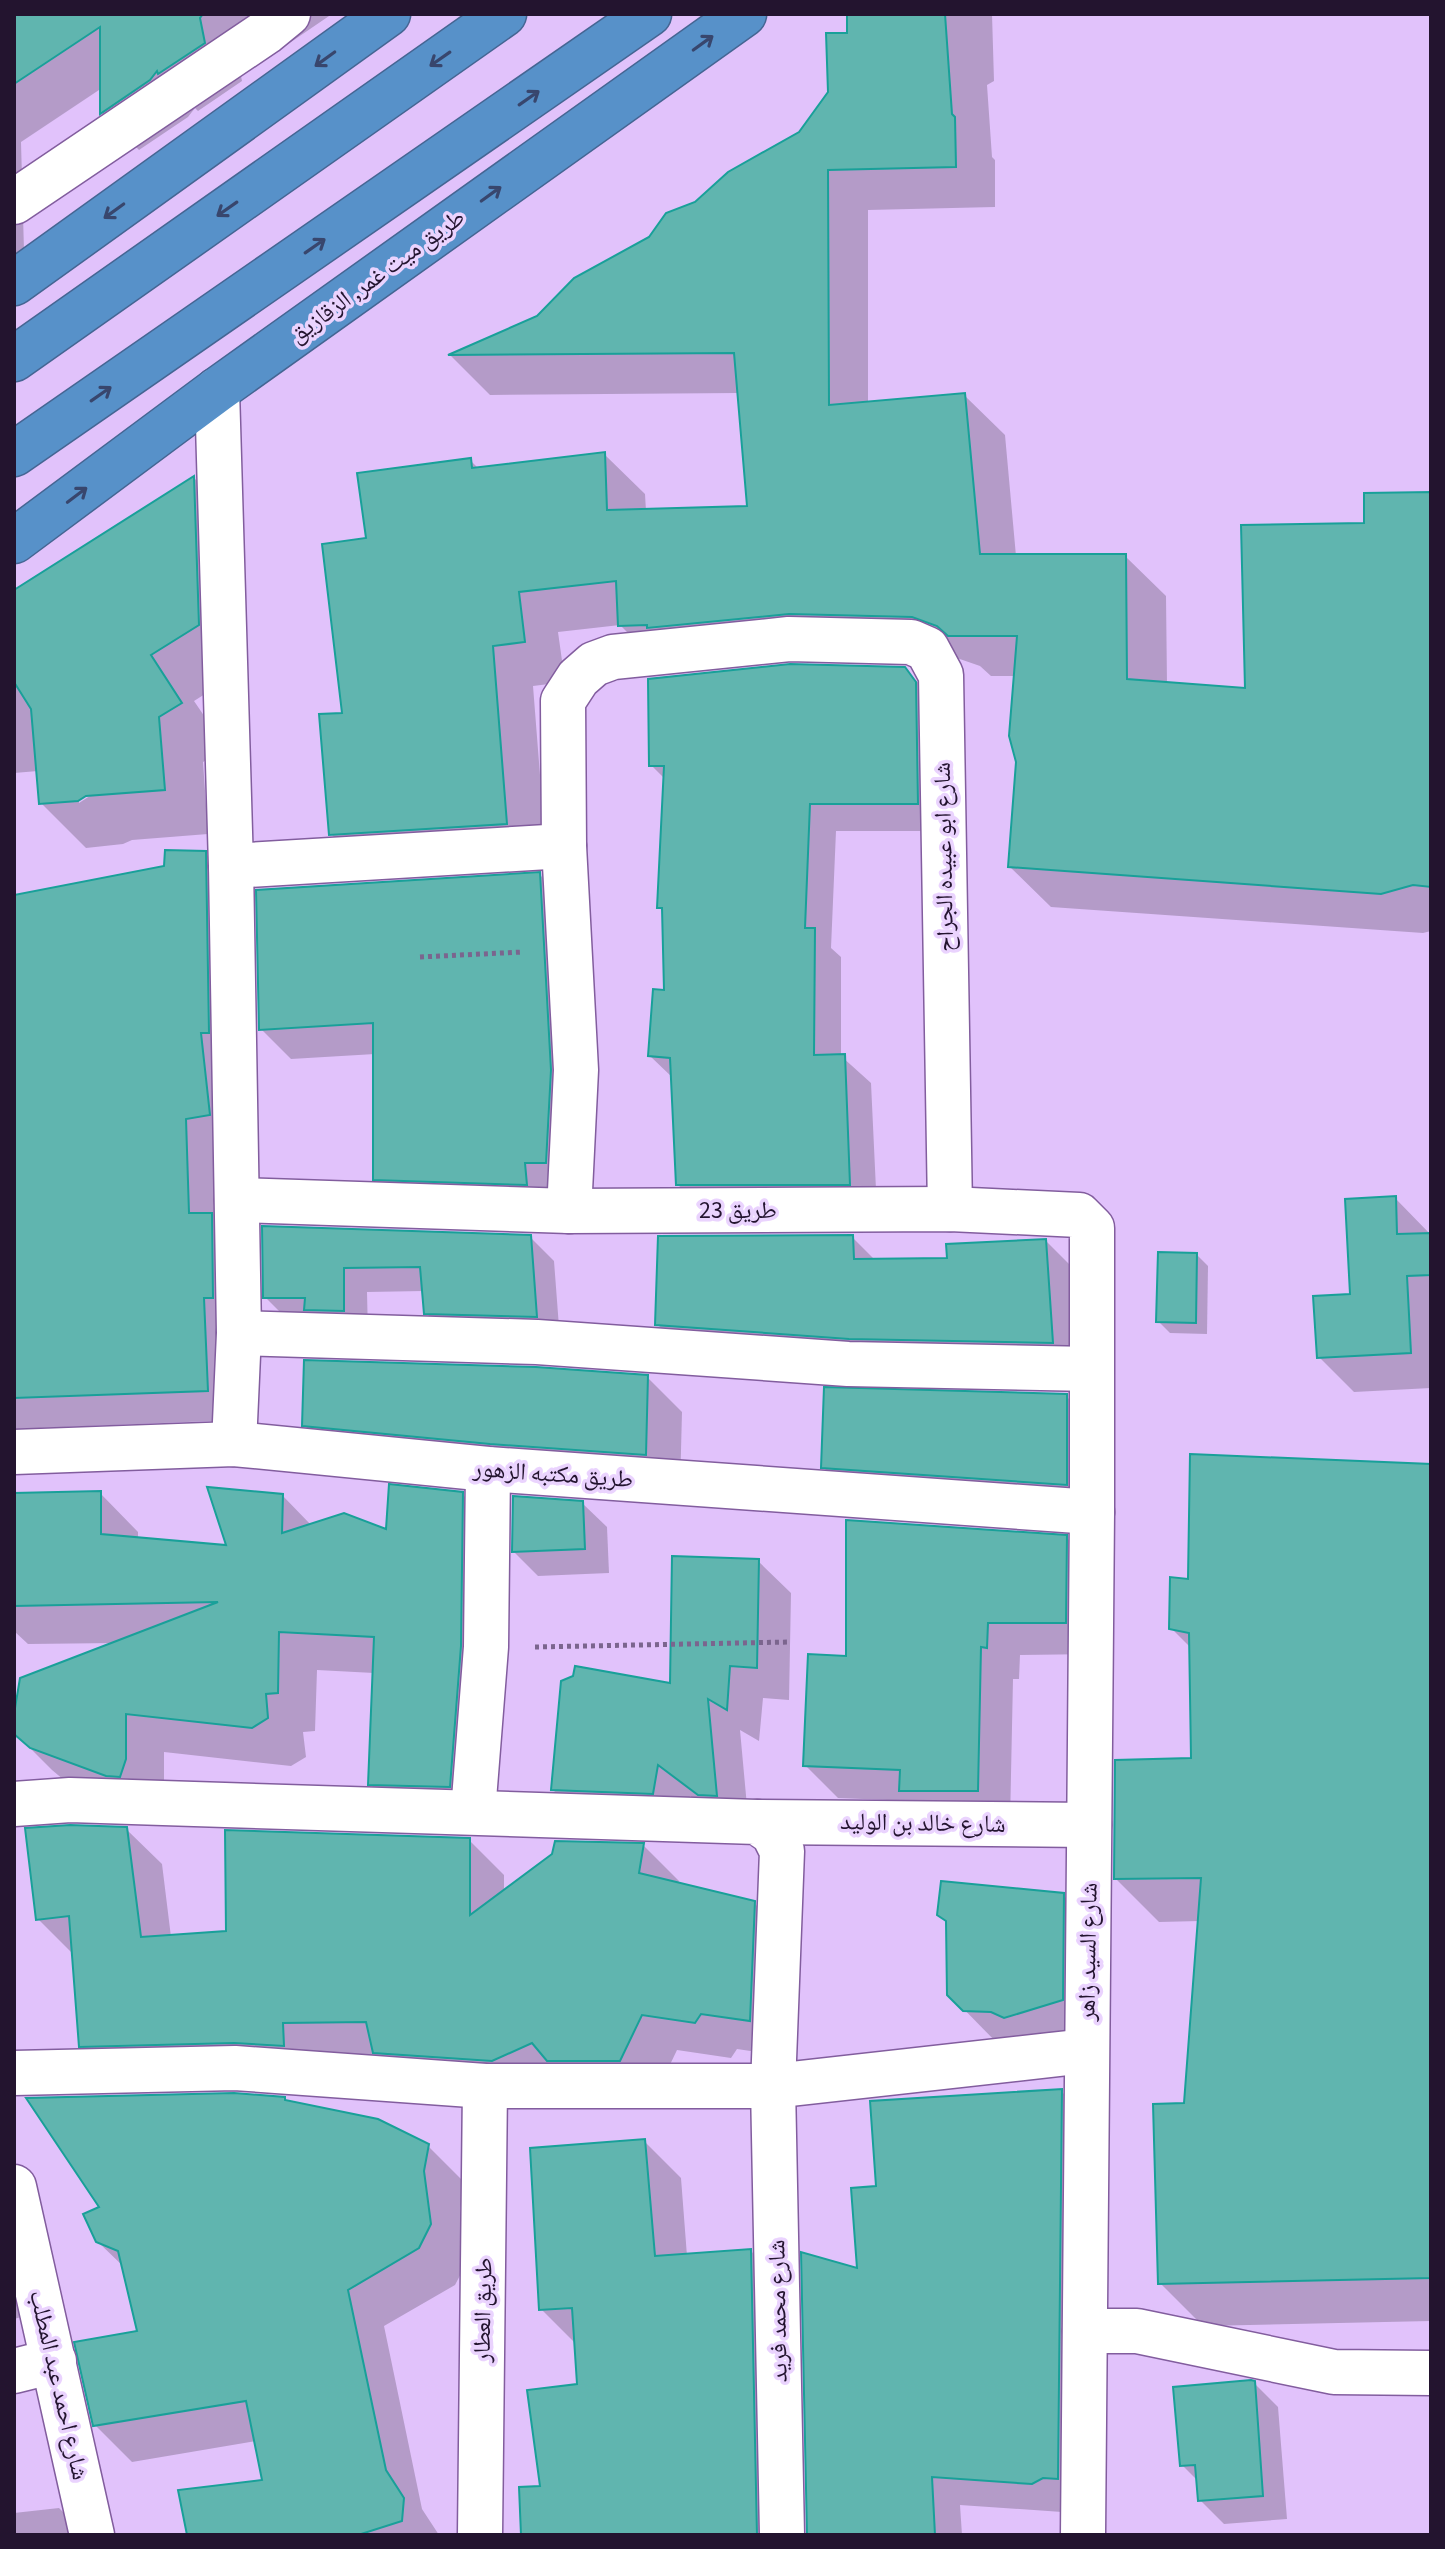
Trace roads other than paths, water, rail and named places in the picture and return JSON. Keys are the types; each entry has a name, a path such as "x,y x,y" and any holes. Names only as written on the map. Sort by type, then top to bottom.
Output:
{"highway":[{"path":"14,283 388,14"},
{"path":"14,359 504,14"},
{"path":"14,454 649,14"},
{"name":"طريق ميت غمر, الزقازيق","path":"14,541 217,390 744,14"}],"street":[{"path":"14,202 288,14"},
{"path":"217,390 237,1200 239,1333 234,1444"},
{"name":"شارع ابو عبيده الجراح","path":"569,1211 576,1070 564,846 563,701 578,678 594,664 613,657 789,639 911,642 927,649 941,675 950,1209"},
{"path":"231,866 564,846"},
{"name":"طريق 23","path":"237,1200 569,1211 950,1209 1079,1215 1092,1228 1091,1369"},
{"path":"239,1333 537,1342 848,1364 1091,1369"},
{"name":"شارع السيد زاهر","path":"1083,2535 1091,1369"},
{"name":"طريق مكتبه الزهور","path":"14,1452 234,1444 488,1469 1092,1512"},
{"path":"473,1812 486,1647 488,1469"},
{"name":"شارع خالد بن الوليد","path":"14,1804 70,1800 757,1822 1089,1825"},
{"name":"شارع محمد فريد","path":"757,1822 773,1833 782,1851 773,2086 782,2535"},
{"path":"14,2073 235,2068 485,2086 773,2086 1086,2051"},
{"name":"طريق العطار","path":"480,2535 485,2086"},
{"name":"شارع احمد عبد المطلب","path":"14,2187 34,2366 92,2535"},
{"path":"1085,2331 1137,2331 1334,2372 1431,2373"}]}
